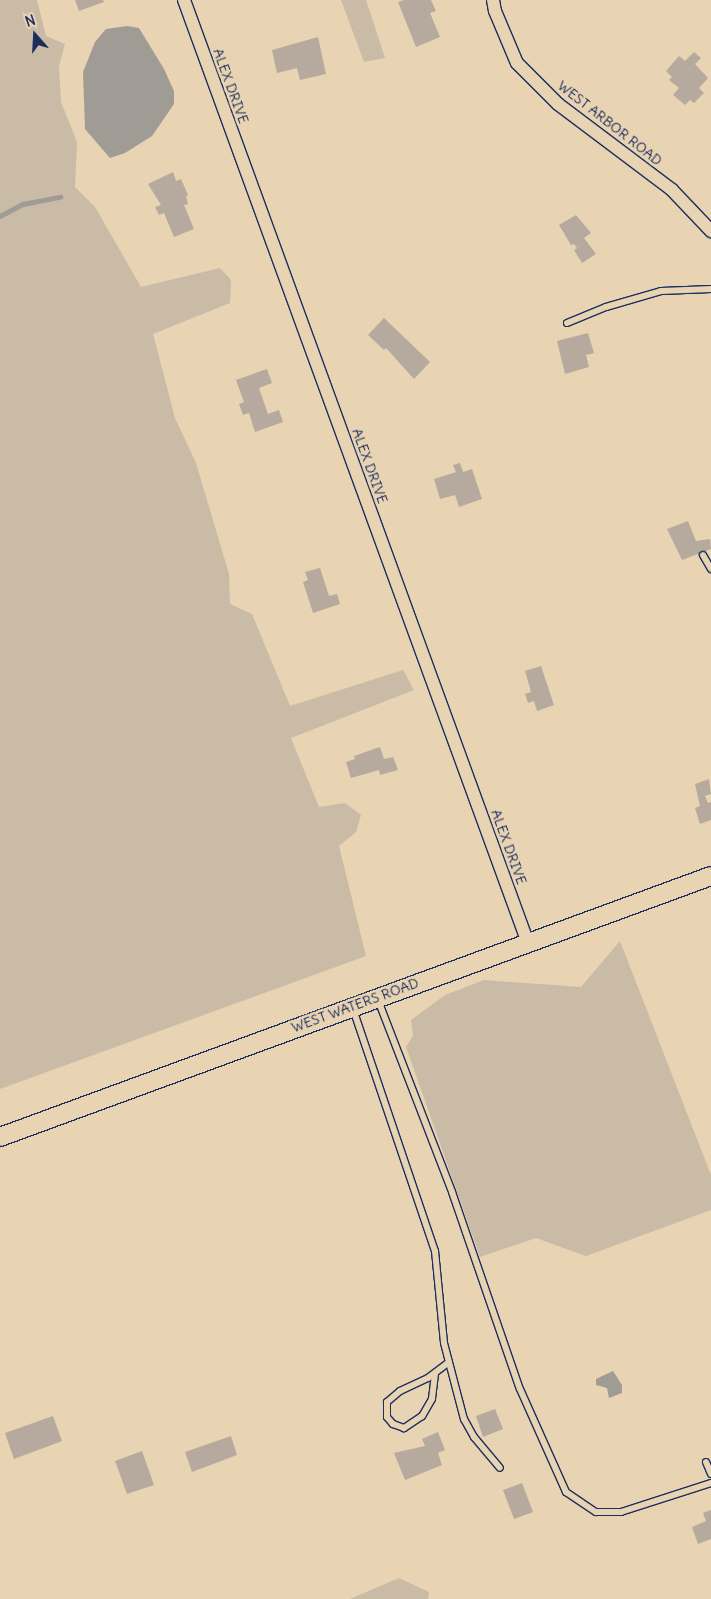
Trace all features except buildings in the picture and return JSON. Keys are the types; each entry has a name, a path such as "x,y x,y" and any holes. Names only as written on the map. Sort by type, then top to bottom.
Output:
{"street":[{"name":"ALEX DRIVE","path":"184,0 528,943"},
{"name":"WEST ARBOR ROAD","path":"493,0 495,12 517,63 558,104 672,190 711,231"},
{"name":"WEST WATERS ROAD","path":"0,1137 351,1006 711,876"}],"lane":[{"path":"568,323 606,307 662,291 711,289"},
{"path":"703,555 711,570"},
{"path":"376,997 452,1192 520,1389 566,1492 596,1512 621,1512 711,1483"},
{"path":"351,1006 432,1242 440,1278 448,1363 467,1428 500,1468"},
{"path":"435,1374 432,1399 422,1416 404,1428 393,1424 387,1417 387,1402 400,1391 435,1374 448,1363"},
{"path":"706,1462 711,1474"}],"shaded area":[{"path":"0,0 37,0 46,36 65,44 59,66 61,102 77,142 75,187 95,207 141,287 220,268 231,280 230,303 153,334 175,418 196,463 229,574 230,604 252,614 290,706 403,670 414,690 291,738 319,807 345,803 361,815 356,832 339,846 366,956 0,1089"},
{"path":"341,0 366,0 385,58 364,62"},
{"path":"127,26 139,28 164,69 174,91 174,104 152,136 125,153 110,158 85,129 83,72 95,42 106,29"},
{"path":"620,941 711,1175 711,1210 586,1256 536,1238 480,1257 406,1047 413,1036 411,1020 445,995 484,980 581,987"},
{"path":"613,1371 622,1385 622,1393 609,1398 607,1388 596,1385 596,1379"},
{"path":"399,1578 429,1592 428,1599 350,1599"}],"waterway":[{"path":"0,216 23,204 60,197"}]}
